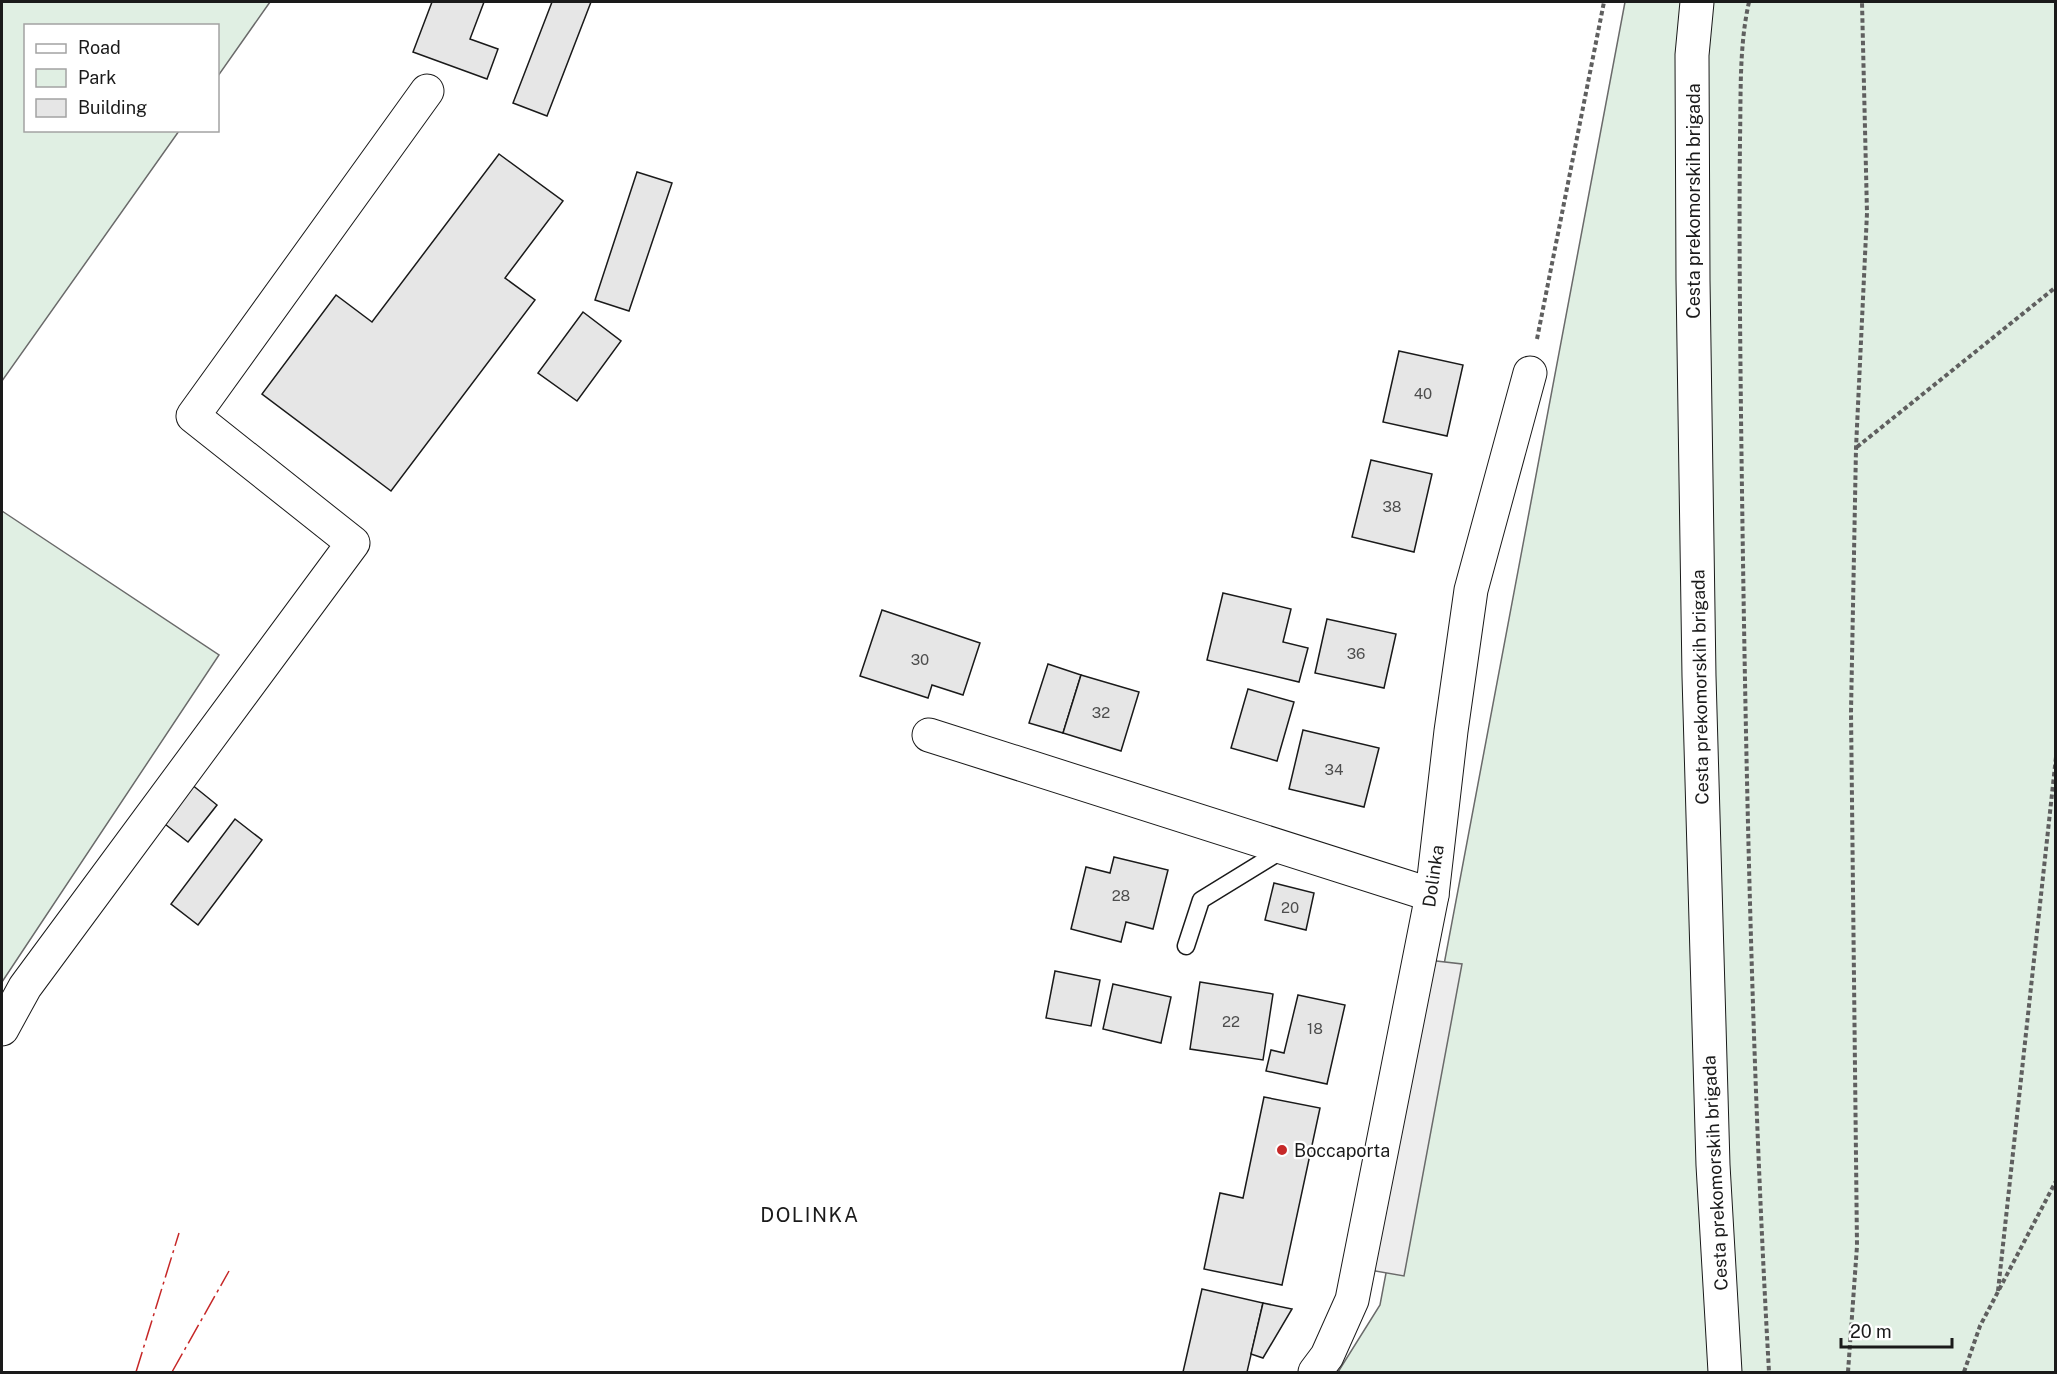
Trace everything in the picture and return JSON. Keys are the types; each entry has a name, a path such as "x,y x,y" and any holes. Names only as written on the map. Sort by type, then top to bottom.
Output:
{"street":[{"name":"Cesta prekomorskih brigada","path":"1697,2 1692,55 1692,90 1698,664 1713,1165 1725,1372"},
{"path":"2,1029 25,987 353,543 193,416 427,91"},
{"name":"Dolinka","path":"1315,1372 1327,1356 1352,1300 1432,895 1451,731 1471,590 1530,373"},
{"path":"929,735 1432,895"}],"lane":[{"path":"1186,946 1201,900 1285,848"}],"path":[{"path":"1530,373 1604,2"},
{"path":"1749,2 1745,19 1741,82 1739,206 1745,708 1762,1248 1769,1372"},
{"path":"1848,1372 1857,1246 1851,712 1856,448 1868,213 1862,2"},
{"path":"1856,448 2055,287"},
{"path":"1998,1291 2055,757"},
{"path":"1964,1372 1980,1326 2055,1181"}],"green space":[{"path":"2,2 270,2 219,75 219,24 24,24 24,132 178,132 2,381"},
{"path":"1625,2 2055,2 2055,1372 1338,1372 1380,1305"},
{"path":"2,511 219,655 2,982"}],"shaded area":[{"path":"1419,959 1462,964 1404,1276 1358,1268"}],"building":[{"path":"432,2 484,2 470,39 498,49 487,79 413,52"},
{"path":"552,2 591,2 547,116 513,103"},
{"path":"499,154 563,201 505,278 535,300 391,491 262,394 336,295 372,322"},
{"path":"637,172 672,183 629,311 595,300"},
{"path":"583,312 621,341 577,401 538,373"},
{"path":"1399,351 1463,365 1447,436 1383,422"},
{"path":"1371,460 1432,474 1414,552 1352,537"},
{"path":"1223,593 1291,609 1283,642 1308,648 1299,682 1207,660"},
{"path":"882,610 980,643 963,695 932,685 928,698 860,676"},
{"path":"1327,619 1396,634 1384,688 1315,673"},
{"path":"1048,664 1081,675 1063,733 1029,723"},
{"path":"1081,675 1139,692 1121,751 1063,733"},
{"path":"1248,689 1294,702 1277,761 1231,748"},
{"path":"1303,730 1379,748 1364,807 1289,789"},
{"path":"191,784 217,805 188,842 161,821"},
{"path":"235,819 262,840 198,925 171,904"},
{"path":"1114,857 1168,870 1153,929 1126,922 1121,942 1071,929 1086,867 1110,873"},
{"path":"1274,883 1314,893 1306,930 1265,920"},
{"path":"1055,971 1100,980 1091,1026 1046,1018"},
{"path":"1200,982 1273,994 1263,1060 1190,1049"},
{"path":"1113,984 1171,997 1161,1043 1103,1029"},
{"path":"1298,995 1345,1005 1327,1084 1266,1071 1271,1050 1284,1053"},
{"name":"Boccaporta","path":"1264,1097 1320,1108 1282,1285 1204,1269 1220,1193 1243,1198"},
{"path":"1202,1289 1263,1303 1247,1372 1183,1372"},
{"path":"1263,1303 1292,1309 1263,1358 1251,1354"}],"power":[{"path":"136,1372 179,1233"},
{"path":"172,1372 229,1271"}],"place":[{"name":"Boccaporta","path":"1282,1150"}],"district":[{"name":"DOLINKA","path":"810,1215"}]}
